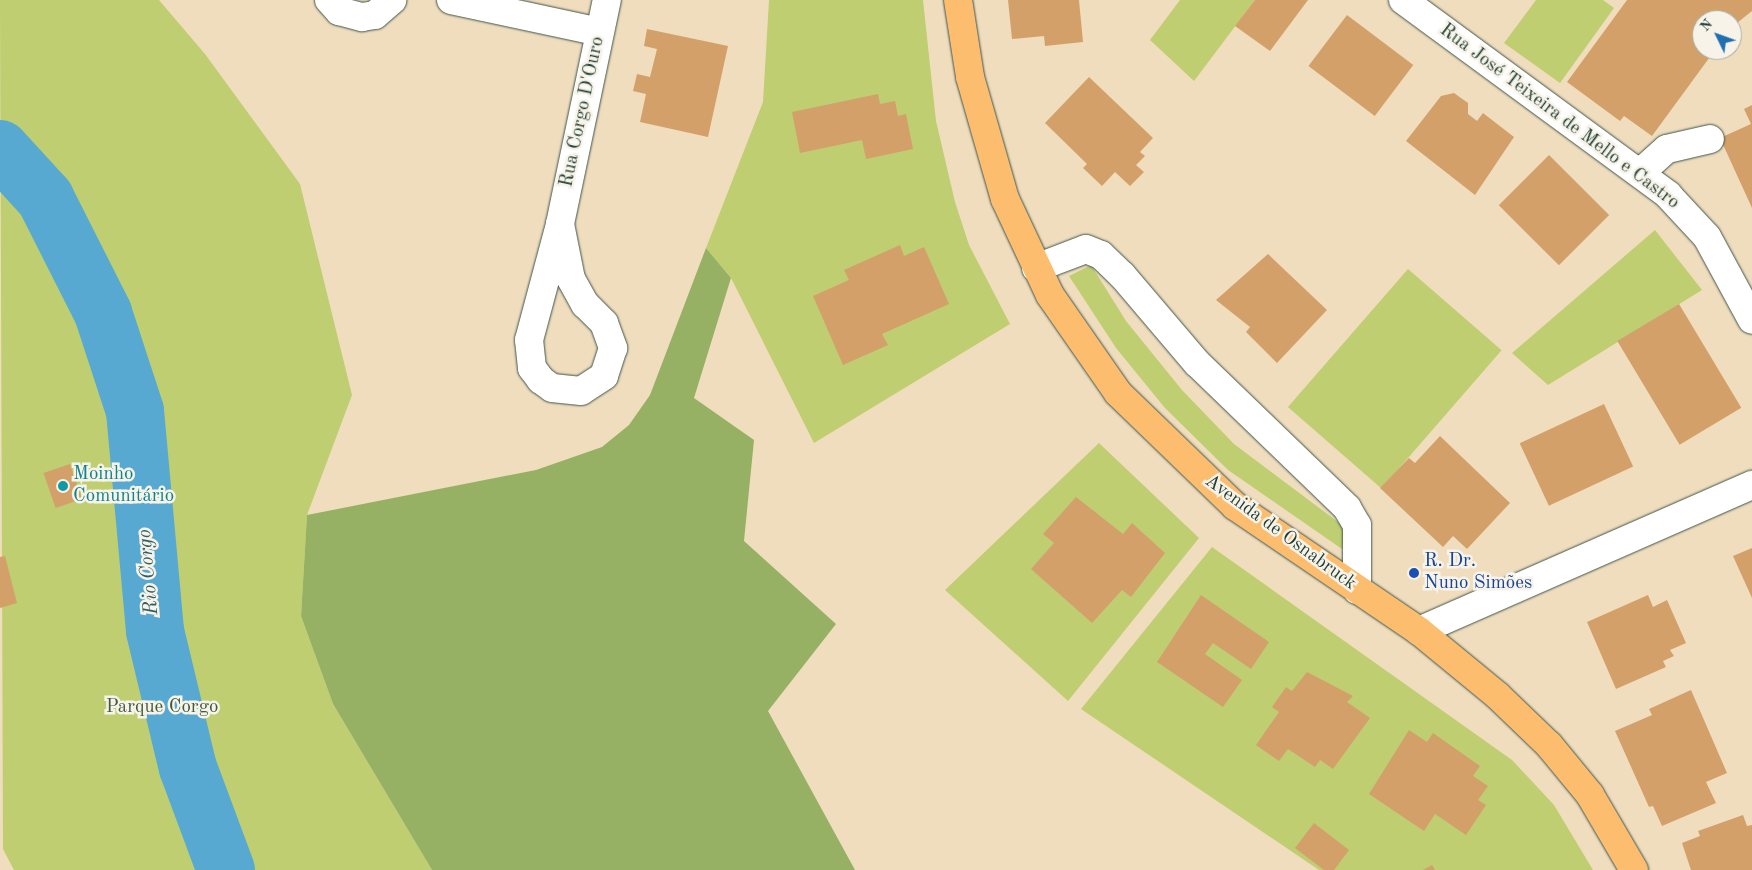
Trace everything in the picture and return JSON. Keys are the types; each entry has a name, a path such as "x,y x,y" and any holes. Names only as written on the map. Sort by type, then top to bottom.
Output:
{"main road":[{"name":"Avenida de Osnabruck","path":"958,0 970,76 991,158 1036,268 1094,361 1164,442 1236,506 1419,631 1498,696 1549,745 1605,817 1634,870"}],"street":[{"path":"329,0 339,11 362,18 374,15 392,0"},
{"path":"451,0 600,32"},
{"name":"Rua Corgo D'Ouro","path":"560,224 571,279 585,304 604,323 613,348 604,376 581,391 552,388 532,368 528,354 560,224 607,0"},
{"name":"Rua José Teixeira de Mello e Castro","path":"1403,0 1640,173 1695,222 1752,320"},
{"path":"1640,173 1667,148 1710,140"},
{"path":"1036,268 1086,249 1101,255 1122,275 1197,363 1347,508 1357,526 1357,590"},
{"path":"1419,631 1752,485"}],"green space":[{"name":"Parque Corgo","path":"0,0 159,0 205,54 300,184 352,395 307,515 301,616 333,704 432,870 14,870 3,849"},
{"path":"769,0 923,0 936,121 955,202 969,245 1010,324 814,443 731,278 706,248 763,102"},
{"path":"1180,0 1255,0 1194,81 1150,40"},
{"path":"1536,0 1603,0 1614,8 1560,83 1504,43"},
{"path":"1655,230 1702,290 1548,385 1512,353"},
{"path":"706,248 731,278 694,398 754,440 744,541 836,624 768,711 855,870 432,870 333,704 301,616 307,515 536,470 602,447 629,425 650,395"},
{"path":"1091,265 1126,321 1182,390 1234,444 1346,528 1342,549 1228,470 1165,408 1116,348 1069,276"},
{"path":"1408,269 1502,350 1382,488 1288,407"},
{"path":"1099,443 1199,538 1068,701 945,590"},
{"path":"1212,547 1512,760 1554,805 1593,870 1319,870 1081,709"}],"building":[{"path":"1008,0 1079,0 1083,42 1045,46 1044,36 1012,39"},
{"path":"1255,0 1308,0 1270,51 1235,26"},
{"path":"1627,0 1752,0 1752,11 1742,19 1742,10 1692,10 1692,60 1708,60 1652,136 1624,116 1620,121 1567,82"},
{"path":"1347,15 1413,65 1375,116 1308,66"},
{"path":"647,29 728,46 708,137 640,122 646,94 633,91 637,74 650,77 657,49 644,46"},
{"path":"1089,77 1153,138 1140,152 1145,156 1136,165 1144,172 1130,186 1115,172 1102,186 1083,168 1087,164 1045,123"},
{"path":"1454,93 1468,103 1468,114 1477,121 1483,113 1514,137 1475,195 1406,141 1441,96"},
{"path":"878,94 880,104 895,101 898,116 906,114 913,149 866,159 862,140 800,153 792,112"},
{"path":"1752,105 1752,208 1720,138 1751,124 1744,109"},
{"path":"1549,155 1609,215 1559,265 1499,205"},
{"path":"900,245 904,256 924,247 949,304 882,334 888,345 843,365 813,296 849,280 844,270"},
{"path":"1268,254 1327,310 1277,363 1246,332 1250,327 1216,300"},
{"path":"1679,304 1741,408 1680,445 1617,341"},
{"path":"1604,404 1633,467 1549,506 1520,443"},
{"path":"1440,436 1510,503 1467,549 1453,536 1443,547 1380,488 1409,458 1415,463"},
{"name":"Moinho Comunitário","path":"70,464 82,499 56,508 44,473"},
{"path":"1076,497 1123,534 1132,523 1165,553 1131,597 1122,590 1092,623 1031,569 1054,543 1043,534"},
{"path":"1752,548 1752,598 1733,556"},
{"path":"5,556 17,603 0,608 0,557"},
{"path":"1201,595 1269,642 1251,669 1213,643 1205,654 1242,680 1223,707 1157,662"},
{"path":"1648,595 1653,607 1667,600 1686,643 1670,650 1674,656 1663,661 1666,667 1616,689 1587,622"},
{"path":"1307,672 1353,696 1347,702 1370,718 1333,769 1320,760 1315,767 1288,749 1279,761 1256,745 1279,712 1272,707 1286,687 1292,691"},
{"path":"1691,690 1727,773 1706,782 1716,803 1662,826 1653,806 1649,807 1615,731 1652,715 1649,709"},
{"path":"1409,730 1427,742 1433,733 1480,766 1473,776 1488,786 1478,800 1486,805 1466,835 1435,814 1424,831 1369,794"},
{"path":"1743,815 1747,826 1752,825 1752,870 1691,870 1682,843 1700,836 1698,831"},
{"path":"1314,823 1349,850 1334,870 1324,870 1295,848"},
{"path":"1432,865 1435,870 1423,870"}],"waterway":[{"name":"Rio Corgo","path":"0,149 45,198 103,313 135,411 155,631 188,768 226,870"}],"place":[{"name":"Moinho Comunitário","path":"63,486"},
{"name":"R. Dr. Nuno Simões","path":"1414,573"}]}
